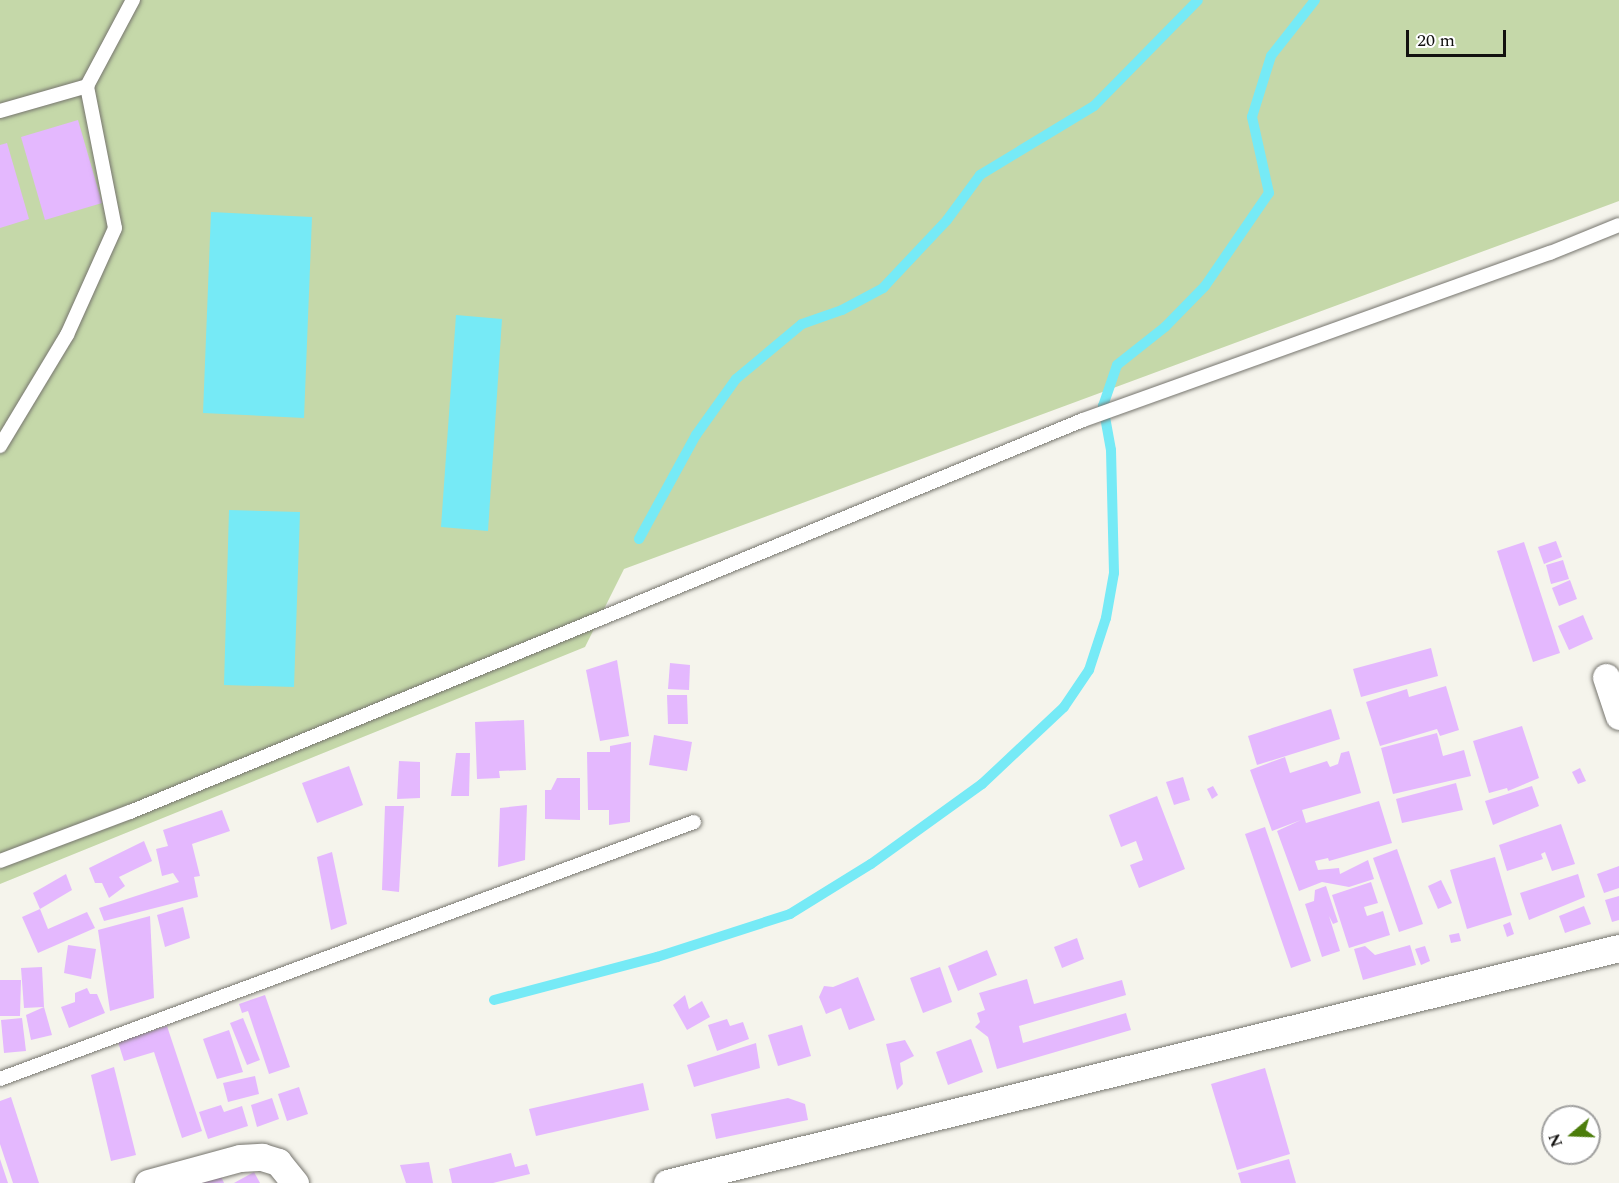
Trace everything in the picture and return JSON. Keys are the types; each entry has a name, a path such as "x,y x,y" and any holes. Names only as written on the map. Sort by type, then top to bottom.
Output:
{"street":[{"path":"1606,677 1619,716"},
{"path":"667,1183 1619,948"},
{"path":"148,1183 240,1158 262,1157 278,1162 295,1183"}],"lane":[{"path":"0,446 67,335 116,228 87,86 133,0"},
{"path":"0,111 87,86"},
{"path":"0,861 130,812 1083,420 1550,254 1619,225"},
{"path":"0,1079 694,822"}],"green space":[{"path":"0,0 1619,0 1619,201 624,569 585,647 0,884"}],"water":[{"path":"211,212 312,217 304,418 203,413"},
{"path":"456,315 502,319 488,531 441,527"},
{"path":"229,510 300,512 294,687 224,685"}],"building":[{"path":"78,120 102,203 45,220 21,137"},
{"path":"7,143 29,219 0,228 0,145"},
{"path":"1556,541 1562,557 1544,564 1538,547"},
{"path":"1524,542 1560,653 1533,662 1497,551"},
{"path":"1563,560 1569,579 1551,584 1546,565"},
{"path":"1570,580 1577,599 1559,606 1552,588"},
{"path":"1583,615 1593,639 1569,650 1558,626"},
{"path":"1431,648 1438,676 1361,697 1353,669"},
{"path":"617,660 629,736 600,741 586,670"},
{"path":"670,663 690,665 689,690 668,689"},
{"path":"1446,686 1459,730 1440,736 1437,729 1380,746 1366,702 1407,689 1409,697"},
{"path":"667,695 687,695 688,724 668,724"},
{"path":"1331,709 1340,739 1257,765 1248,736"},
{"path":"524,720 526,770 499,771 500,778 477,779 475,722"},
{"path":"1522,726 1539,778 1508,791 1507,788 1489,793 1473,741"},
{"path":"1437,733 1443,756 1464,750 1471,776 1393,794 1381,748"},
{"path":"654,735 692,742 687,771 649,765"},
{"path":"631,742 630,822 609,825 609,810 588,810 587,752 610,752 610,746"},
{"path":"1349,751 1361,793 1302,810 1306,823 1379,801 1392,843 1329,861 1328,858 1315,861 1318,870 1339,868 1340,874 1368,860 1374,879 1349,887 1322,882 1299,891 1277,831 1301,820 1272,831 1250,770 1285,757 1290,773 1327,761 1330,767 1338,764 1341,753"},
{"path":"456,753 470,753 469,796 451,796"},
{"path":"399,761 420,762 420,798 397,799"},
{"path":"349,766 363,805 317,823 302,783"},
{"path":"1580,768 1586,781 1578,784 1572,772"},
{"path":"1183,777 1190,800 1174,805 1166,782"},
{"path":"557,778 580,778 580,820 545,819 545,790 551,790"},
{"path":"1456,783 1463,810 1402,823 1396,799"},
{"path":"1213,786 1218,795 1212,799 1207,789"},
{"path":"1532,786 1539,806 1493,825 1485,801"},
{"path":"1157,796 1185,869 1139,888 1130,865 1143,860 1136,841 1121,847 1109,815"},
{"path":"527,805 525,860 498,867 500,808"},
{"path":"385,806 404,806 399,892 382,890"},
{"path":"222,810 230,831 192,844 200,876 194,877 198,897 104,921 99,908 179,882 173,873 162,876 156,849 168,846 163,830"},
{"path":"1561,824 1575,864 1552,871 1545,852 1541,854 1543,859 1507,871 1499,845"},
{"path":"1265,827 1311,961 1291,968 1245,834"},
{"path":"144,841 152,861 119,877 125,886 109,898 102,883 95,883 89,868"},
{"path":"1397,849 1423,924 1399,932 1373,858"},
{"path":"332,852 347,924 331,930 317,857"},
{"path":"1495,857 1512,915 1467,929 1450,870"},
{"path":"1619,866 1619,888 1604,893 1597,874"},
{"path":"66,874 72,890 40,909 33,893"},
{"path":"1578,874 1585,897 1529,920 1520,893"},
{"path":"1441,880 1452,903 1438,909 1428,886"},
{"path":"1371,882 1378,903 1364,907 1367,916 1383,911 1390,935 1349,948 1332,895"},
{"path":"1326,886 1338,922 1333,924 1329,916 1340,951 1322,957 1305,904 1314,901 1315,890"},
{"path":"1619,896 1619,920 1612,922 1605,900"},
{"path":"1584,906 1591,924 1565,933 1559,916"},
{"path":"183,907 190,938 165,947 157,915"},
{"path":"40,909 48,929 87,912 95,928 38,953 22,917"},
{"path":"150,916 154,998 110,1011 98,930"},
{"path":"1510,922 1514,934 1507,937 1503,925"},
{"path":"1459,933 1461,941 1451,943 1449,935"},
{"path":"1077,938 1084,959 1062,968 1054,947"},
{"path":"68,945 96,949 91,979 64,973"},
{"path":"1410,945 1416,965 1363,980 1354,949 1365,946 1375,955"},
{"path":"1425,946 1430,961 1421,965 1415,949"},
{"path":"987,950 997,975 958,991 948,966"},
{"path":"42,967 44,1007 24,1008 21,968"},
{"path":"940,967 952,1002 923,1013 910,978"},
{"path":"858,977 875,1020 849,1030 841,1008 826,1014 819,997 824,986 833,987"},
{"path":"1027,979 1034,1004 1122,980 1126,995 1019,1026 1023,1043 1126,1013 1131,1030 997,1069 988,1037 975,1027 980,1022 977,1013 985,1010 979,993"},
{"path":"0,980 21,980 20,1016 0,1016"},
{"path":"87,988 90,994 97,994 105,1013 69,1028 61,1007 75,1002 75,993"},
{"path":"265,995 290,1067 269,1074 248,1011 242,1013 239,1004"},
{"path":"685,995 689,1009 702,1001 710,1017 687,1030 673,1005"},
{"path":"44,1007 52,1035 31,1040 26,1015"},
{"path":"22,1018 26,1051 4,1053 1,1020"},
{"path":"243,1018 260,1060 247,1065 230,1023"},
{"path":"727,1019 730,1026 743,1022 749,1039 717,1051 708,1025"},
{"path":"802,1025 811,1056 778,1066 768,1035"},
{"path":"167,1026 202,1131 182,1138 154,1052 124,1061 118,1042"},
{"path":"229,1030 243,1072 217,1079 203,1039"},
{"path":"971,1039 983,1072 948,1085 936,1052"},
{"path":"905,1040 914,1056 900,1063 903,1084 897,1090 886,1044"},
{"path":"756,1043 760,1068 694,1087 687,1065"},
{"path":"114,1067 136,1155 111,1161 91,1075"},
{"path":"1265,1068 1290,1154 1237,1170 1211,1084"},
{"path":"255,1076 259,1094 228,1102 223,1083"},
{"path":"643,1083 649,1110 536,1136 529,1109"},
{"path":"299,1087 308,1114 287,1121 278,1094"},
{"path":"11,1097 39,1183 13,1183 0,1144 0,1101"},
{"path":"272,1098 279,1119 257,1127 251,1105"},
{"path":"788,1098 805,1104 808,1120 716,1139 711,1114"},
{"path":"221,1105 224,1112 242,1106 248,1126 208,1139 199,1112"},
{"path":"511,1153 515,1167 527,1164 530,1174 493,1183 452,1183 449,1169"},
{"path":"0,1159 8,1183 0,1183"},
{"path":"1289,1159 1296,1183 1241,1183 1238,1173"},
{"path":"429,1162 433,1183 406,1183 400,1165"},
{"path":"217,1168 224,1183 197,1183"},
{"path":"254,1172 260,1183 234,1183"}],"waterway":[{"path":"639,539 696,435 736,379 802,324 842,310 883,288 947,220 980,175 1094,106 1198,0"},
{"path":"494,1000 657,957 790,914 871,864 982,784 1064,707 1089,670 1106,618 1114,573 1111,450 1103,406 1117,365 1165,327 1205,286 1269,193 1252,117 1271,56 1315,0"}]}
